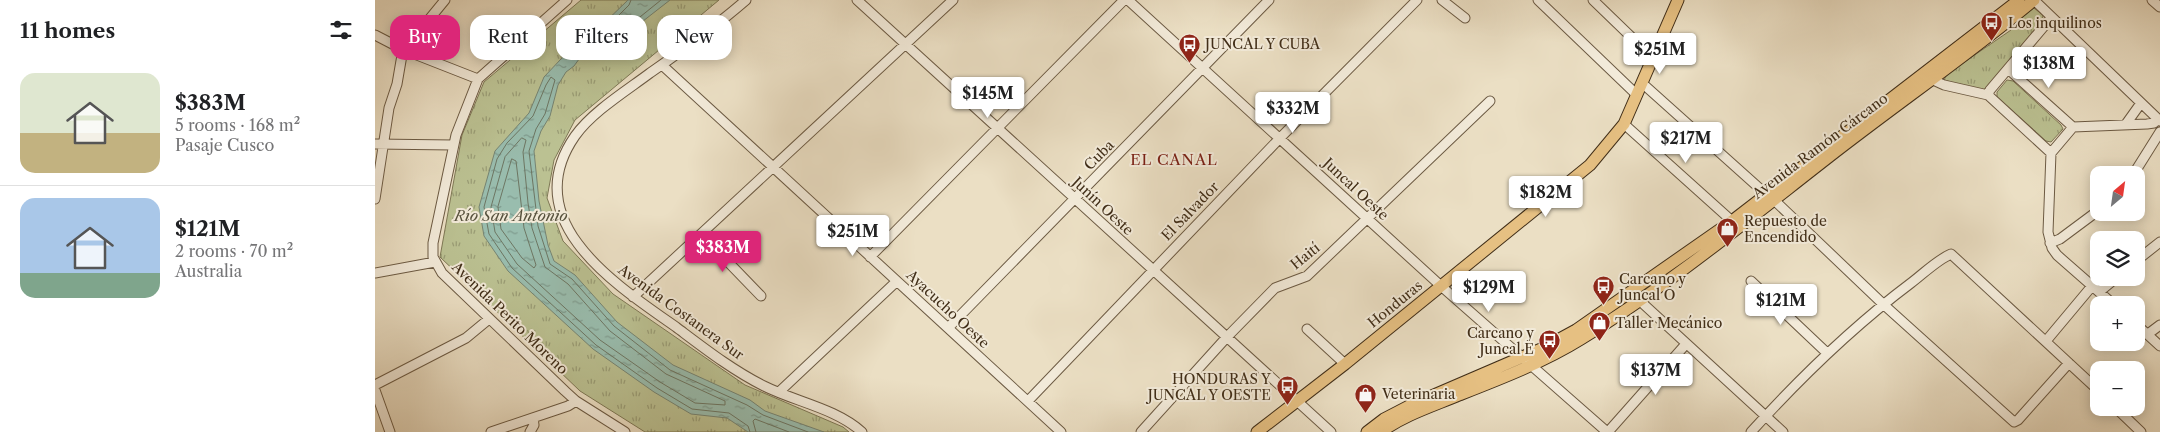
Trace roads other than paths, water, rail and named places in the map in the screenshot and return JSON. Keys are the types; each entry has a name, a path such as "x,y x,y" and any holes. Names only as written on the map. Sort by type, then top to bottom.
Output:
{"main road":[{"name":"Honduras","path":"1257,432 1345,364 1577,176 1602,151 1624,124 1678,0"},
{"name":"Avenida Ramón Cárcano","path":"1525,361 1576,330 1632,292 1708,236 1770,197 1839,149 1929,76 1979,31 2019,0"},
{"name":"Avenida Ramón Cárcano","path":"1367,432 1384,419 1413,404 1577,341 1639,300 1874,112 1981,44 2034,0"},
{"path":"1381,432 1417,412 1473,390 1484,380 1525,361"}],"street":[{"path":"433,15 445,0"},
{"name":"Avenida Perito Moreno","path":"567,0 478,79 461,117 453,145 432,253 435,262 443,273 489,319 577,401 618,430"},
{"name":"Avenida Costanera Sur","path":"746,0 621,94 582,128 568,148 558,178 557,197 560,210 565,225 577,245 599,268 633,297 725,362 764,386 841,418 862,432"},
{"name":"Junín Oeste","path":"857,0 1331,432"},
{"path":"633,297 953,0"},
{"path":"870,256 1124,0"},
{"name":"Juncal Oeste","path":"1129,0 1441,286 1608,432"},
{"name":"Cuba","path":"948,328 1269,0"},
{"name":"El Salvador","path":"1028,401 1280,138 1417,0"},
{"path":"1442,0 1465,18"},
{"path":"1538,0 1637,95"},
{"path":"1593,0 1653,58"},
{"path":"2009,69 2073,127 2147,124 2159,120 2034,0"},
{"path":"2152,0 2160,7"},
{"path":"1988,95 1990,90 2051,18"},
{"path":"375,35 390,43"},
{"path":"375,199 385,145 389,108 402,60"},
{"path":"430,60 478,79"},
{"name":"Ayacucho Oeste","path":"662,65 1061,432"},
{"path":"1929,76 1988,95 2051,153"},
{"path":"1642,83 1770,197 2008,419 2014,422 2018,420 2069,363"},
{"name":"Haití","path":"1141,432 1226,338 1275,288 1307,276 1490,101"},
{"path":"2125,124 2141,103"},
{"path":"1624,124 1732,221"},
{"path":"2073,127 2051,153 2048,232 2050,243 2057,255 2104,296"},
{"path":"2139,166 2160,132"},
{"path":"375,144 453,145"},
{"path":"2050,243 2060,239 2090,217"},
{"path":"701,234 761,296"},
{"path":"2145,254 2160,242"},
{"path":"1751,432 1796,382 1827,353 1883,304 1951,254 2090,383"},
{"path":"375,273 435,262"},
{"path":"779,392 897,281"},
{"path":"1751,281 1827,353"},
{"path":"2046,341 2096,289 2102,286"},
{"path":"1639,300 1783,432"},
{"path":"375,385 466,338 489,319"},
{"path":"2148,334 2160,325"},
{"path":"1307,329 1345,364"},
{"path":"2145,332 2160,346"},
{"path":"1608,432 1686,344"},
{"path":"375,390 377,403 390,432"},
{"path":"491,432 568,406 577,401"},
{"path":"2124,416 2141,432"},
{"path":"530,432 533,418"}],"water":[{"name":"Río San Antonio","path":"628,0 670,0 647,18 647,15 612,15"},
{"name":"Río San Antonio","path":"560,60 578,60 566,72 558,85 550,116 541,131 534,151 539,201 548,245 554,261 575,275 617,322 673,365 750,400 765,411 824,432 748,432 727,418 691,414 654,392 593,349 508,271 484,236 479,207 495,151 529,113 544,77"}],"place":[{"name":"Los inquilinos","path":"1992,42"},
{"name":"JUNCAL Y CUBA","path":"1189,63"},
{"name":"Repuesto de Encendido","path":"1728,248"},
{"name":"Carcano y Juncal O","path":"1603,306"},
{"name":"Taller Mecánico","path":"1599,342"},
{"name":"Carcano y Juncal E","path":"1550,360"},
{"name":"HONDURAS Y JUNCAL Y OESTE","path":"1287,406"},
{"name":"Veterinaria","path":"1366,413"}],"district":[{"name":"EL CANAL","path":"1174,160"}]}
